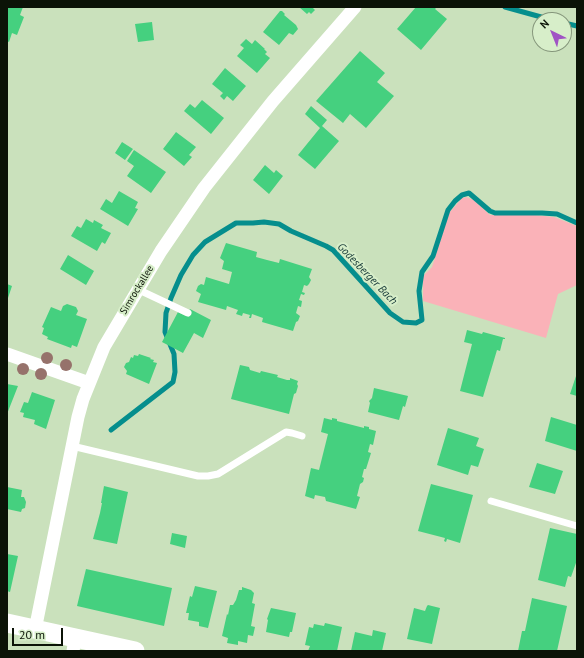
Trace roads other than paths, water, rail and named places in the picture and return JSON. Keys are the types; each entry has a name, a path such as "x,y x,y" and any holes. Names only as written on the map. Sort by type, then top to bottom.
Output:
{"main road":[{"path":"7,623 35,630 74,645 135,651"}],"street":[{"name":"Simrockallee","path":"35,630 80,411 89,383 104,347 137,289 177,226 221,166 272,101 355,7"},
{"path":"7,354 89,383"}],"lane":[{"path":"137,289 188,313"},
{"path":"72,446 198,476 208,476 218,474 286,432 302,436"},
{"path":"492,500 577,526"}],"waterway":[{"name":"Godesberger Bach","path":"505,7 532,14"},
{"name":"Godesberger Bach","path":"572,25 577,26"},
{"name":"Godesberger Bach","path":"111,430 173,382 175,372 174,354 165,332 166,313 171,298 181,275 193,255 205,242 236,223 264,222 279,224 291,231 326,246 333,250 390,313 403,322 416,323 422,320 419,291 422,272 433,256 448,210 462,195 469,193 490,211 495,213 557,214 577,223"}]}
